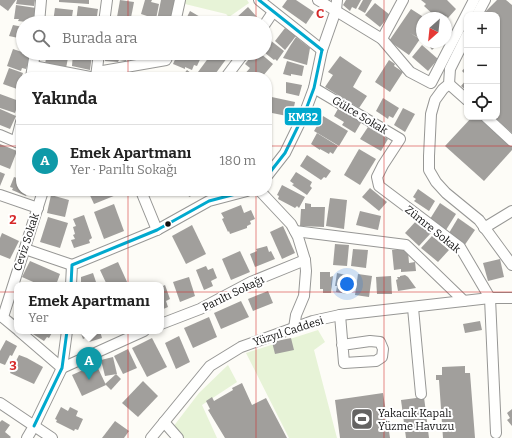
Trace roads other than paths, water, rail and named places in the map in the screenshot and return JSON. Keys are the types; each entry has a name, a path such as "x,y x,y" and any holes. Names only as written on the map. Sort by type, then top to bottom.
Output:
{"street":[{"path":"40,16 41,0"},
{"path":"105,16 107,0"},
{"path":"177,16 180,0"},
{"path":"259,0 322,50"},
{"path":"318,0 336,5 382,39 410,72 431,83 474,0"},
{"path":"382,39 403,0"},
{"path":"479,12 485,0"},
{"path":"272,170 285,153 305,112 314,88 322,50 336,5"},
{"path":"270,16 273,12"},
{"path":"464,41 450,69 449,84 443,89 435,100 431,114 429,156 430,170 436,182 446,193 479,220 512,265"},
{"path":"32,72 34,60"},
{"path":"95,72 98,60"},
{"path":"108,72 166,60"},
{"path":"230,72 239,60"},
{"path":"33,66 74,72"},
{"path":"449,84 464,97"},
{"name":"Gülce Sokak","path":"314,88 400,139 383,165"},
{"path":"489,120 512,141"},
{"path":"0,135 16,142"},
{"name":"Zümre Sokak","path":"383,165 377,177 379,186 460,247 490,298"},
{"path":"0,195 38,208"},
{"name":"Ceviz Sokak","path":"1,316 42,196"},
{"path":"143,196 157,230"},
{"path":"25,248 72,265 157,230 209,201 228,196"},
{"path":"265,196 291,224 298,237 304,260 306,271 304,296 296,315 294,328"},
{"path":"484,228 512,212"},
{"path":"295,231 406,245 464,301"},
{"name":"Parıltı Sokağı","path":"164,323 200,309 251,282 304,260"},
{"path":"71,282 72,265"},
{"path":"490,298 496,434"},
{"name":"Yüzyıl Caddesi","path":"151,438 210,366 241,347 313,321 340,315 413,308 490,298 512,298"},
{"path":"413,308 422,394"},
{"path":"340,315 342,344"},
{"path":"1,316 14,327"},
{"path":"23,334 62,368"},
{"path":"27,438 62,368 67,334"},
{"path":"62,368 137,334"},
{"path":"0,403 52,438"},
{"path":"164,422 178,438"}],"place":[{"name":"Emek Apartmanı","path":"89,380"},
{"name":"Yakacık Kapalı Yüzme Havuzu","path":"362,419"}]}
